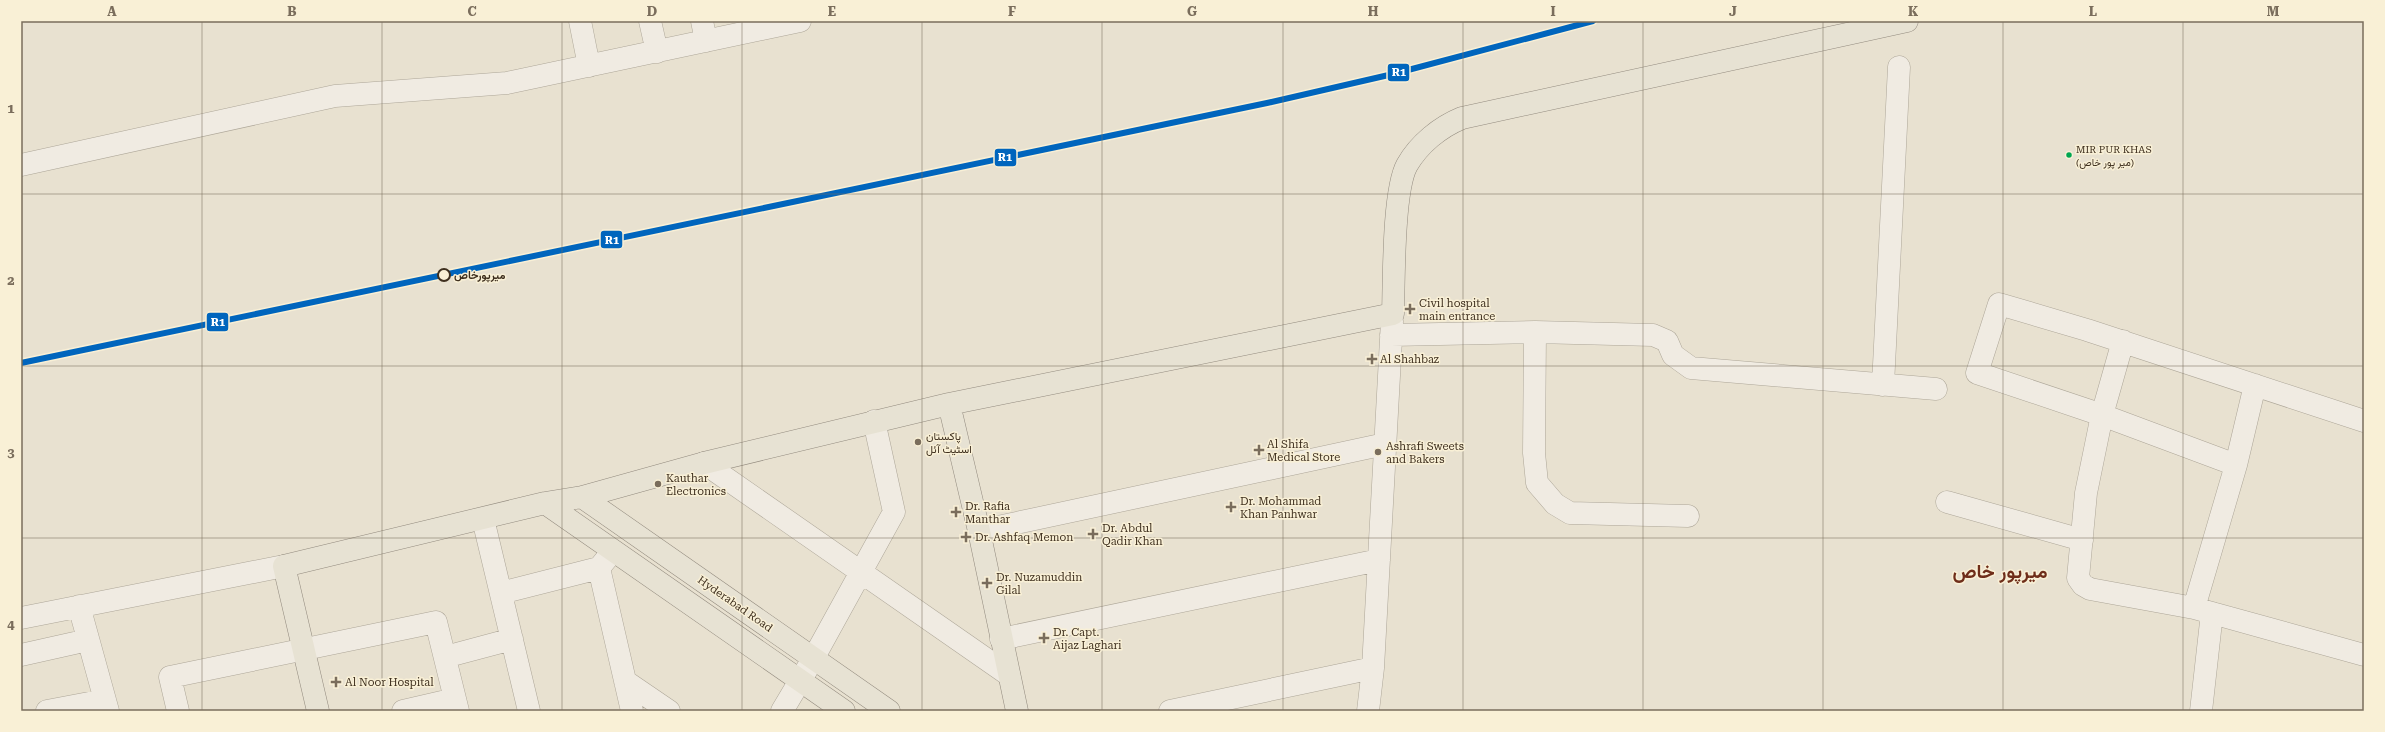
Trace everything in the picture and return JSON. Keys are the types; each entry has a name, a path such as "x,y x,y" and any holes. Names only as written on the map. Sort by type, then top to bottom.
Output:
{"main road":[{"path":"318,711 284,566 545,503 582,497 704,463 949,404 1392,325 1401,184 1407,166 1424,144 1447,124 1462,118 1907,21"},
{"path":"949,404 979,531 1017,711"},
{"name":"Hyderabad Road","path":"582,497 889,711"},
{"path":"545,503 614,549 800,682 844,711"}],"street":[{"path":"580,21 589,66"},
{"path":"650,21 657,52"},
{"path":"21,165 335,96 507,83 657,52 704,31 788,22"},
{"path":"1883,385 1899,67"},
{"path":"2236,465 2102,415 1977,373 1999,304 2123,342 2364,421"},
{"path":"1368,711 1373,668 1392,325 1535,332 1653,335 1667,341 1673,355 1691,368 1936,389"},
{"path":"1535,332 1534,453 1537,483 1545,494 1555,504 1570,513 1688,516"},
{"path":"2123,342 2102,415 2086,493 2078,578 2083,585 2090,590 2203,611 2364,655"},
{"path":"2201,711 2203,611 2255,385"},
{"path":"782,711 813,659 894,512 874,421"},
{"path":"979,531 1385,444"},
{"path":"704,463 860,573 1009,675"},
{"path":"1947,502 2082,540"},
{"path":"483,519 529,711"},
{"path":"501,593 599,568 614,549"},
{"path":"1001,639 1379,560"},
{"path":"21,618 284,566"},
{"path":"599,568 625,681 628,710"},
{"path":"47,711 106,706 79,606"},
{"path":"178,711 170,677 304,651 436,622 457,705 403,711"},
{"path":"444,657 512,639"},
{"path":"21,655 88,640"},
{"path":"1170,711 1373,668"},
{"path":"625,681 669,711"}],"transit line":[{"name":"R1","path":"21,363 1267,103 1393,74 1593,21"}],"place":[{"name":"MIR PUR KHAS (میر پور خاص)","path":"2069,155"},
{"name":"ميرپورخاص","path":"444,275"},
{"name":"Civil hospital main entrance","path":"1410,309"},
{"name":"Al Shahbaz","path":"1372,359"},
{"name":"پاکستان اسٹیٹ آئل","path":"918,442"},
{"name":"Al Shifa Medical Store","path":"1259,450"},
{"name":"Ashrafi Sweets and Bakers","path":"1378,452"},
{"name":"Kauthar Electronics","path":"658,484"},
{"name":"Dr. Mohammad Khan Panhwar","path":"1231,507"},
{"name":"Dr. Rafia Manthar","path":"956,512"},
{"name":"Dr. Abdul Qadir Khan","path":"1093,534"},
{"name":"Dr. Ashfaq Memon","path":"966,537"},
{"name":"Dr. Nuzamuddin Gilal","path":"987,583"},
{"name":"Dr. Capt. Aijaz Laghari","path":"1044,638"},
{"name":"Al Noor Hospital","path":"336,682"}],"district":[{"name":"میرپور خاص","path":"2000,571"}]}
